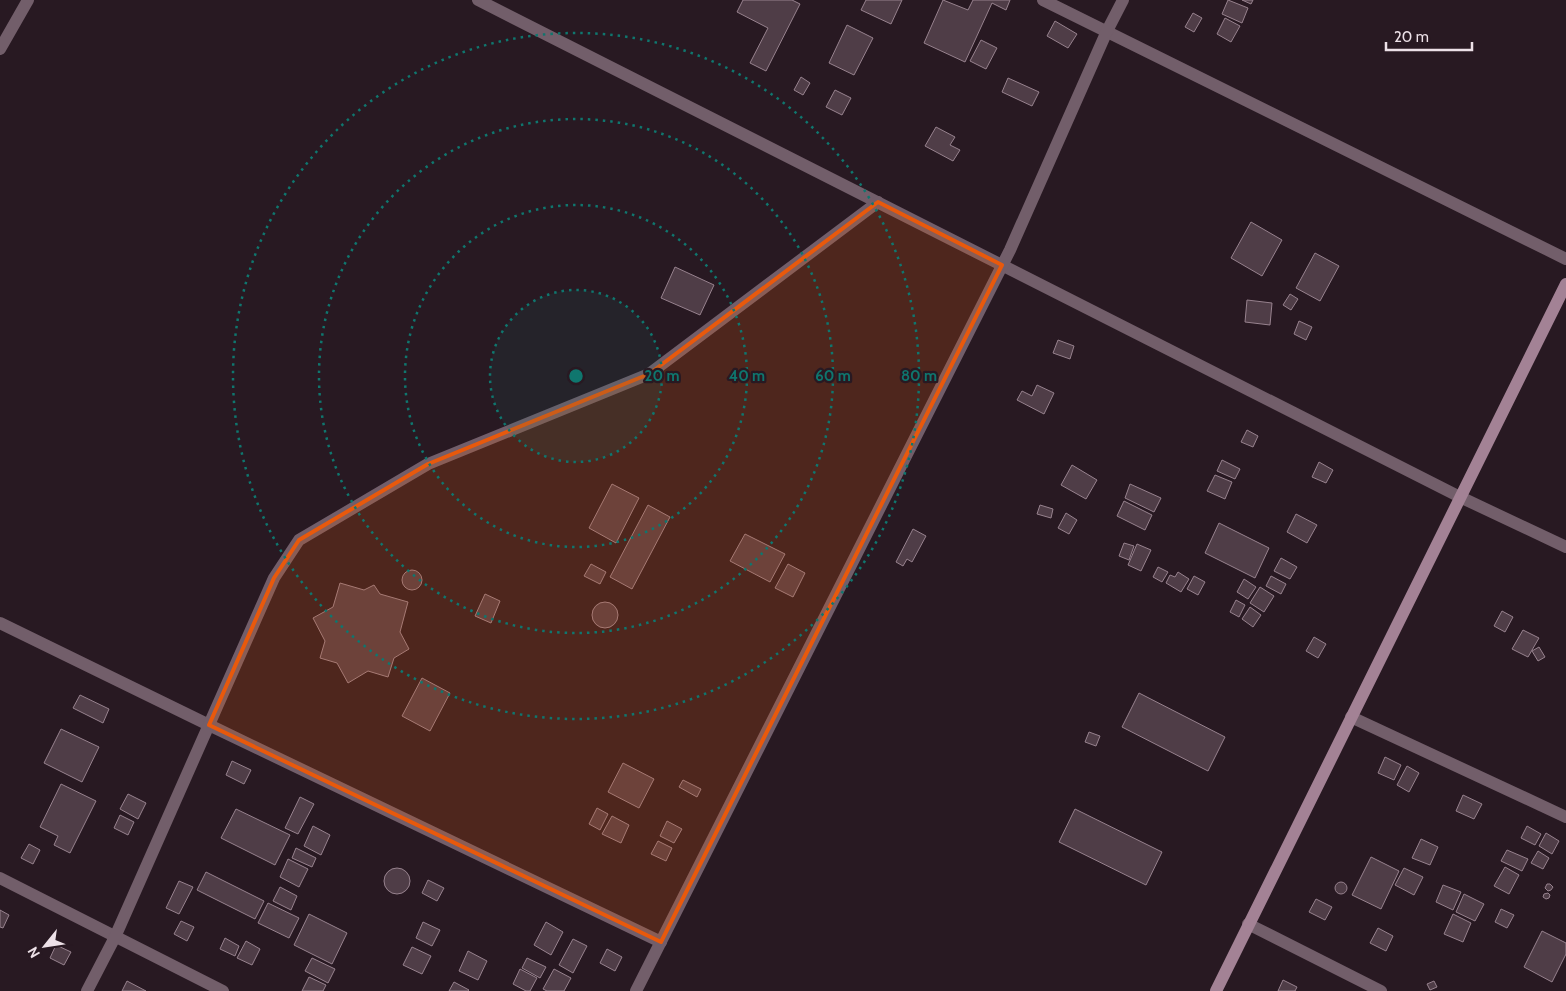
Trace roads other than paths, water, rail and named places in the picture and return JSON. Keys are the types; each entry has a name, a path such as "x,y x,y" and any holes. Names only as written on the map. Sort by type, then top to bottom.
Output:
{"main road":[{"path":"1216,991 1566,284"}],"street":[{"path":"0,49 28,0"},
{"path":"478,0 1460,497 1566,547"},
{"path":"1043,0 1566,259"},
{"path":"636,991 1002,265 1106,31 1123,0"},
{"path":"87,991 115,937 274,578 299,540 428,464 649,374 878,202"},
{"path":"0,623 661,942"},
{"path":"1351,718 1566,817"},
{"path":"0,878 223,991"},
{"path":"1248,924 1380,991"}]}
